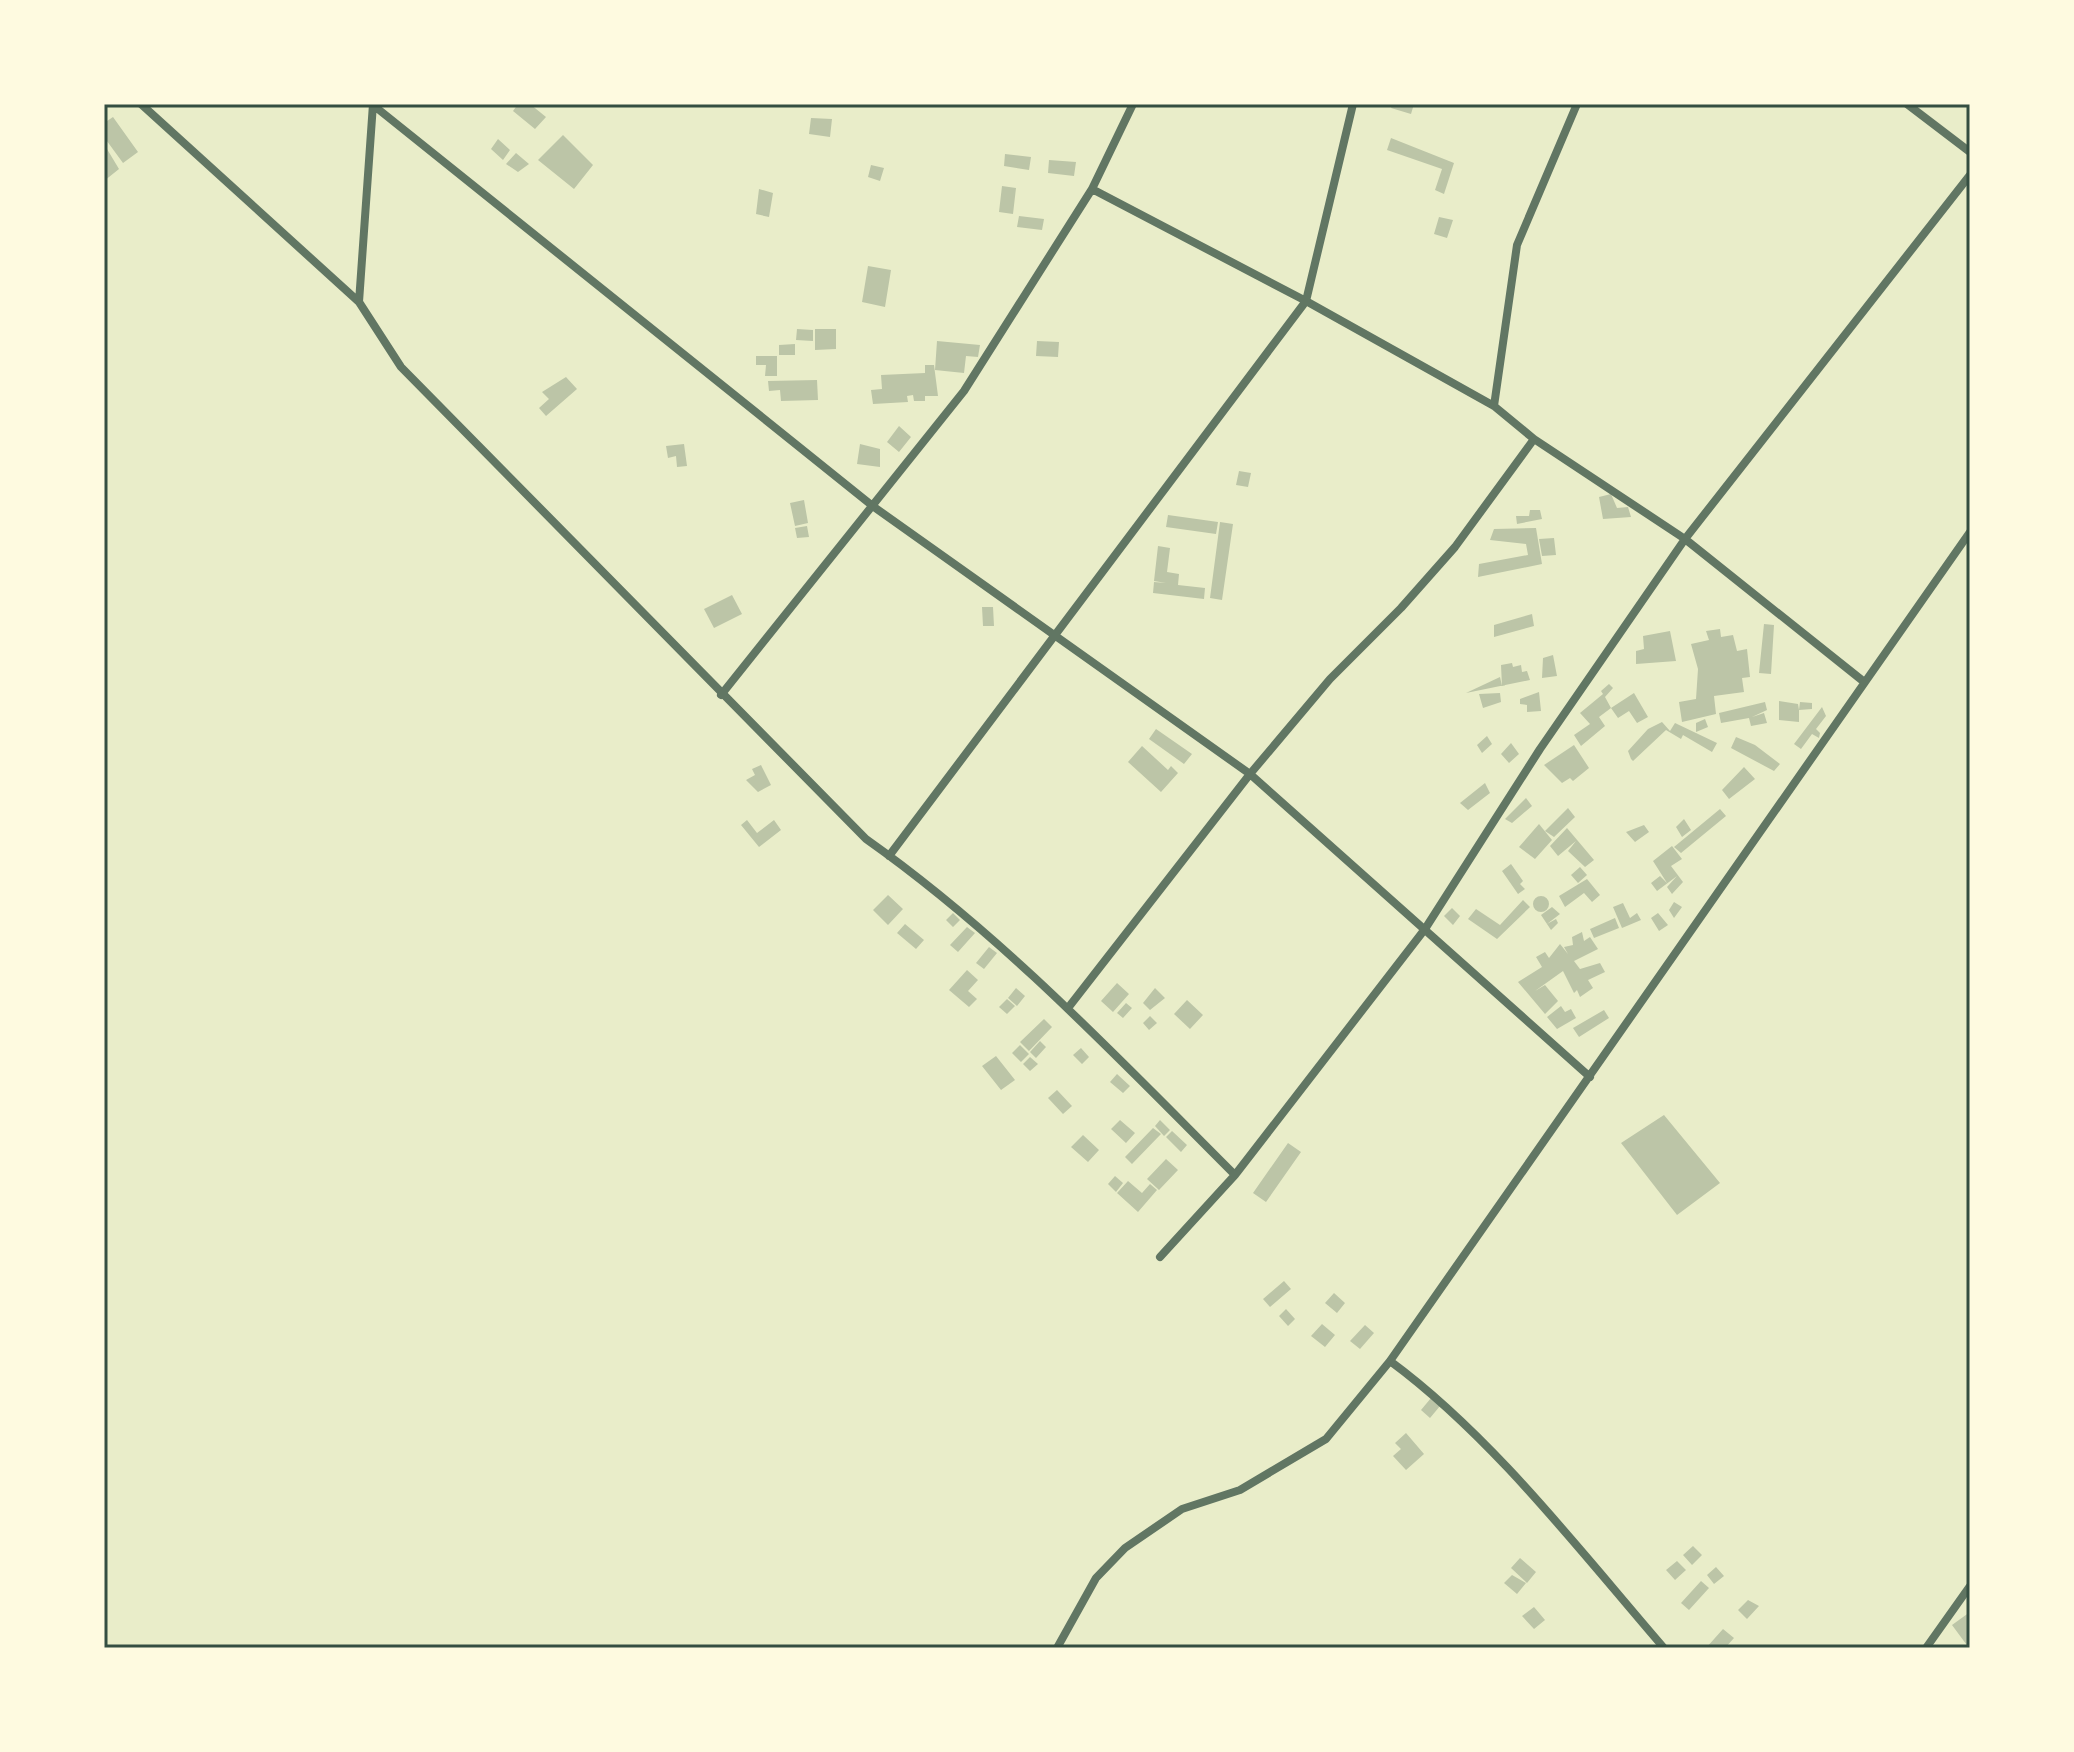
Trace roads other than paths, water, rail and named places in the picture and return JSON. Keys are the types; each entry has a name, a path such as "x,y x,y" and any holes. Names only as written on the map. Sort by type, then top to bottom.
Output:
{"street":[{"path":"141,104 359,302 401,367 866,839 928,883 1068,1008 1235,1175"},
{"path":"359,302 373,104"},
{"path":"373,104 874,507 1250,774 1590,1077"},
{"path":"721,695 964,391 1092,189 1133,104"},
{"path":"889,856 1306,301 1353,104"},
{"path":"1494,406 1517,245 1577,104"},
{"path":"1907,104 1970,152"},
{"path":"1160,1257 1235,1175 1425,929 1540,749 1685,539 1970,175"},
{"path":"1092,189 1306,301 1494,406 1534,439 1685,539 1863,681"},
{"path":"1068,1008 1250,774 1330,679 1401,608 1455,547 1534,439"},
{"path":"1057,1648 1096,1578 1125,1548 1182,1509 1240,1490 1326,1439 1390,1361 1970,532"},
{"path":"1390,1361 1425,1387 1530,1492 1664,1648"},
{"path":"1926,1648 1970,1586"}]}
